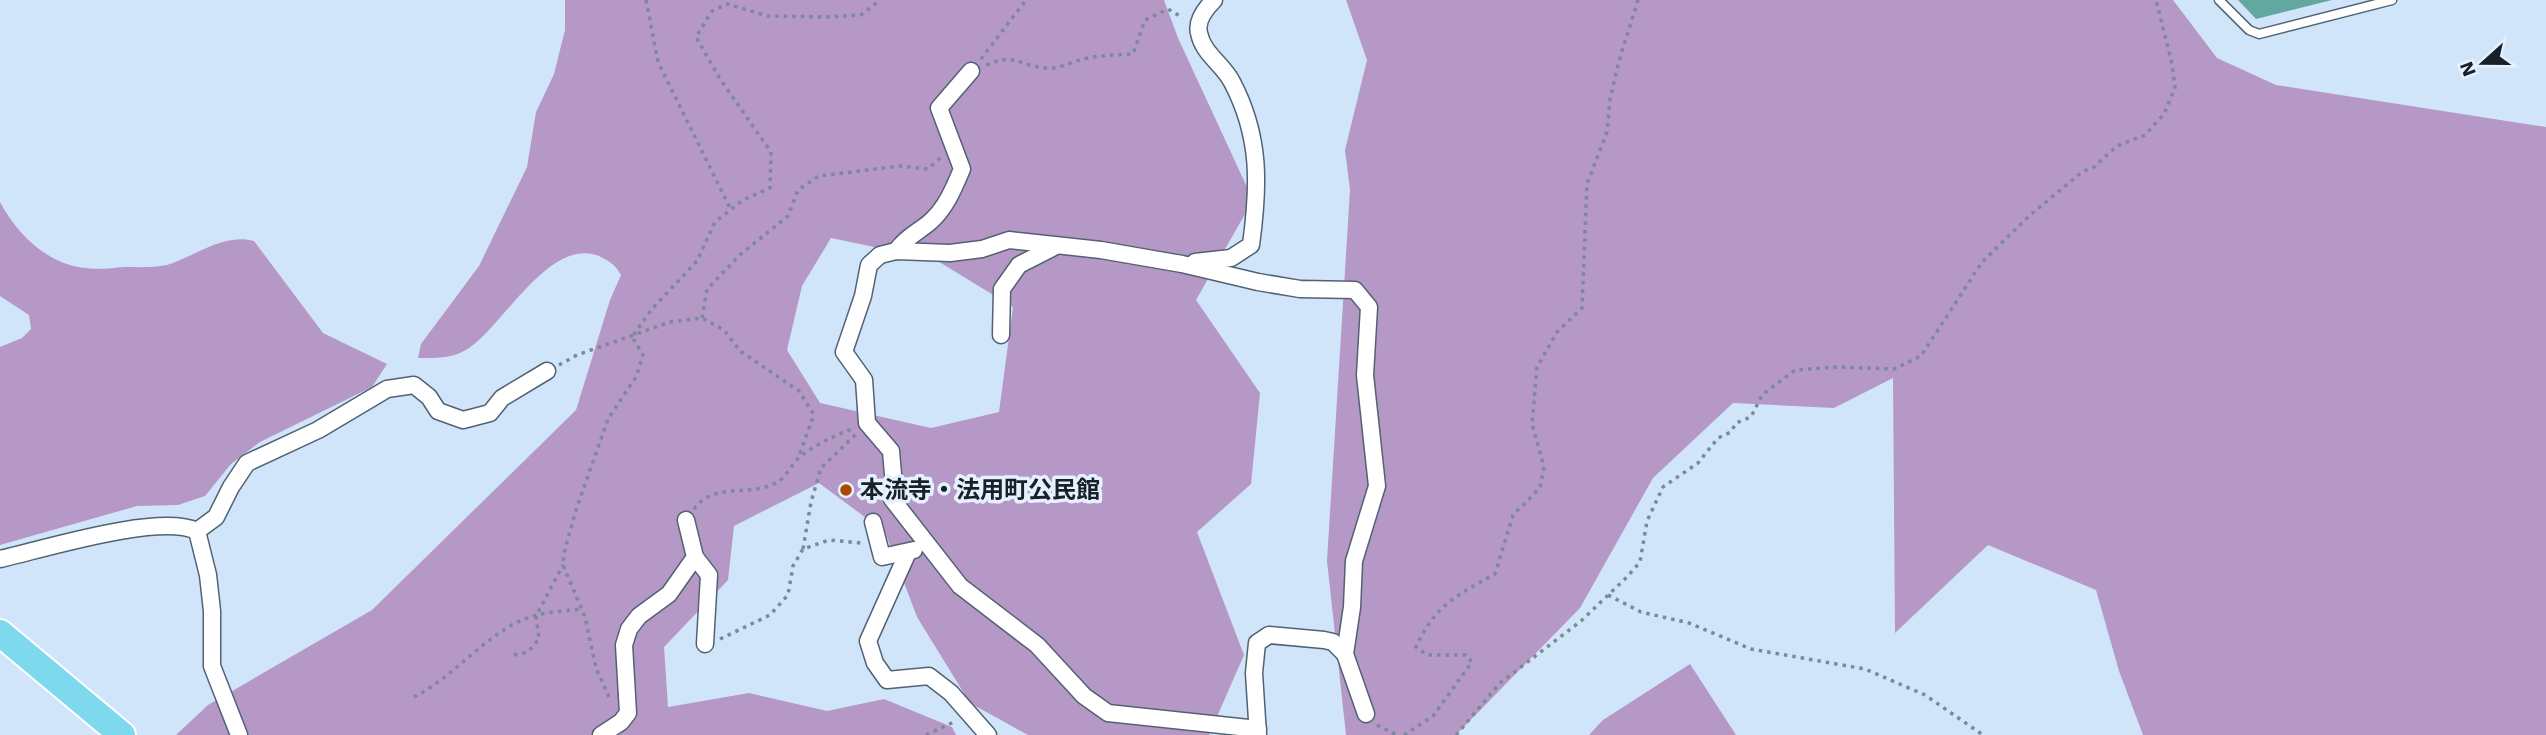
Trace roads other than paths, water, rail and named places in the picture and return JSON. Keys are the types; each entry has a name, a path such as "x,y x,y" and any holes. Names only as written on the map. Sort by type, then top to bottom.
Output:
{"main road":[{"path":"0,633 122,735"}],"street":[{"path":"1182,264 1231,258 1251,245 1257,196 1257,161 1248,122 1231,80 1210,56 1199,37 1198,27 1207,7 1214,0"},
{"path":"896,251 906,238 932,220 950,198 962,169 939,108 971,71"},
{"path":"1345,654 1352,607 1354,561 1377,486 1364,375 1368,307 1354,290 1300,289 1101,250 1009,240 982,249 950,253 896,251 880,255 869,265 863,296 844,352 864,380 867,423 891,451 894,486 892,499 960,586 1037,645 1084,696 1108,713 1258,732 1254,673 1257,643 1269,635 1333,642 1345,654 1366,714"},
{"path":"1001,335 1002,289 1018,265 1056,246"},
{"path":"197,531 216,517 247,463 318,430 387,389 414,385 429,397 438,411 463,420 490,413 502,398 547,371"},
{"path":"687,520 695,557 709,575 705,644"},
{"path":"873,522 882,557 927,546"},
{"path":"0,559 151,526 185,526 197,531"},
{"path":"197,531 208,575 212,611 212,666 239,735"},
{"path":"908,552 868,641 875,663 887,680 929,676 951,693 988,735"},
{"path":"601,735 621,722 628,713 624,645 629,629 639,616 669,594 695,557"}],"lane":[{"path":"2219,0 2249,30 2259,34 2392,0"}],"place":[{"name":"本流寺・法用町公民館","path":"846,490"}]}
